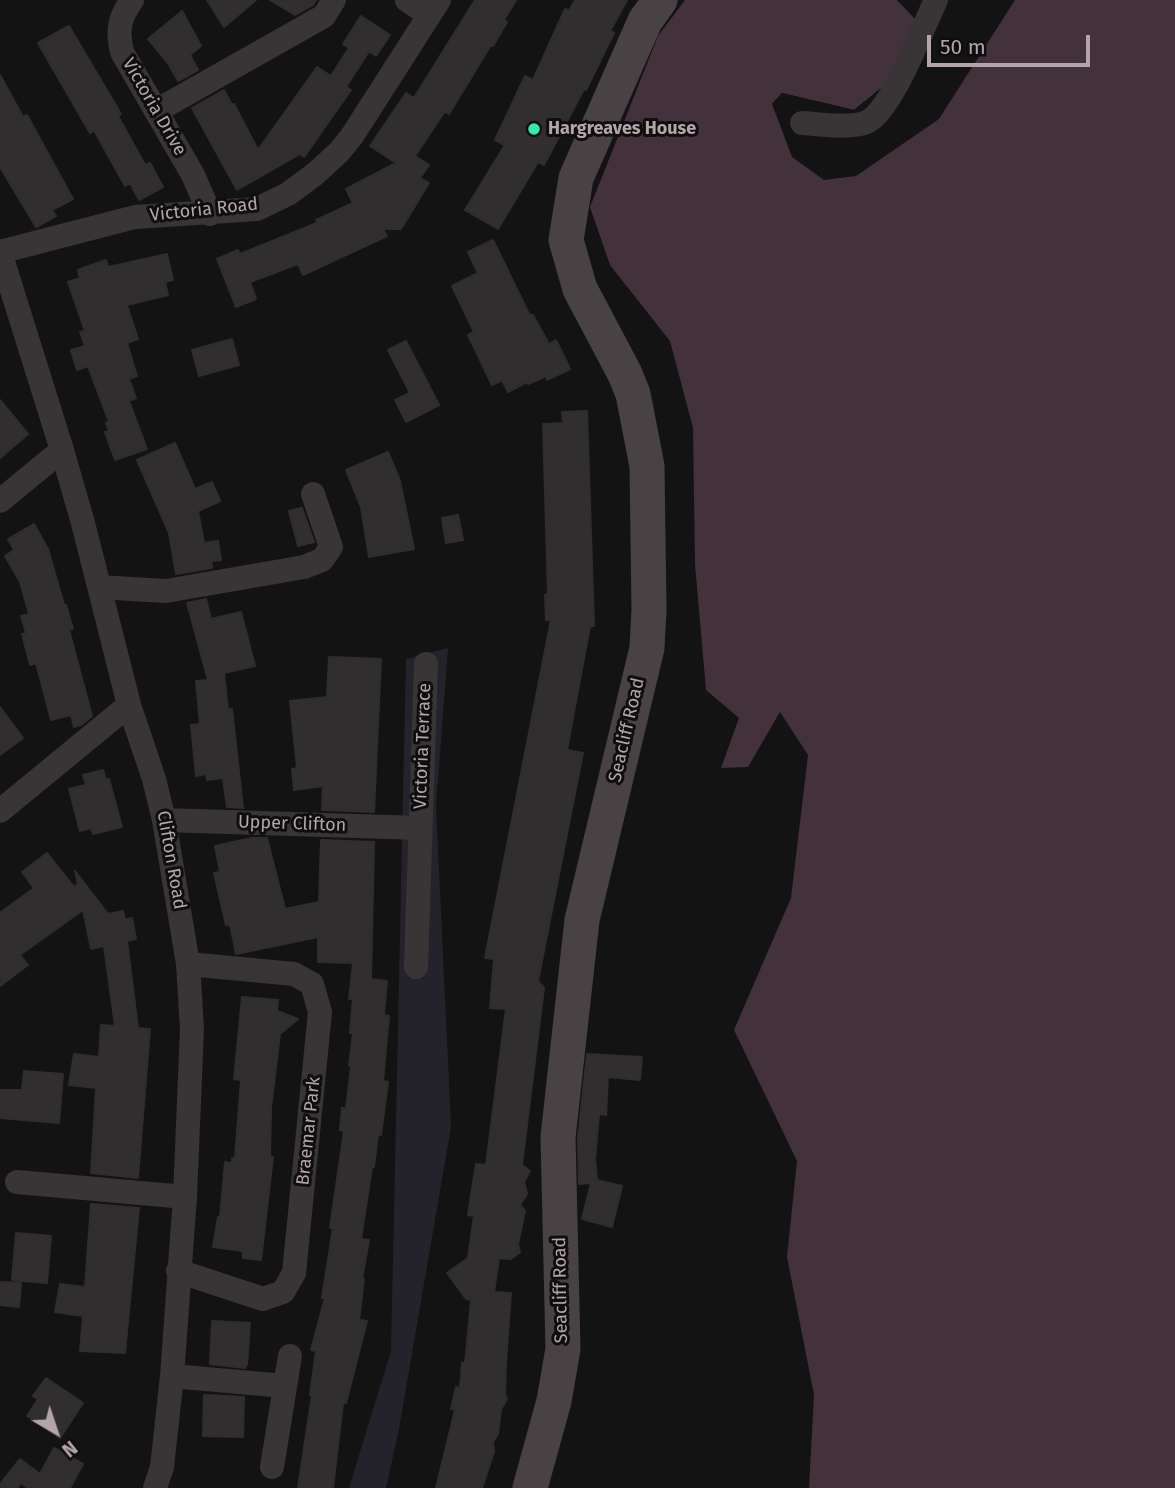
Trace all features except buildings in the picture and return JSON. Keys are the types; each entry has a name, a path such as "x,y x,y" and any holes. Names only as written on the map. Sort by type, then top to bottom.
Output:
{"street":[{"name":"Victoria Drive","path":"132,0 121,18 118,35 122,52 193,175 210,214"},
{"path":"156,111 324,16 334,0"},
{"path":"407,0 434,7"},
{"name":"Seacliff Road","path":"530,1488 554,1401 563,1349 558,1137 580,932 647,648 649,610 647,466 633,394 580,289 566,240 576,178 645,22 660,0"},
{"path":"802,123 856,124 869,121 889,99 936,0"},
{"name":"Victoria Road","path":"0,252 135,217 257,209 288,194 323,167 352,136 434,7"},
{"name":"Clifton Road","path":"0,252 62,450 129,705 154,779 164,820 188,964 192,1029 185,1197 172,1376 162,1466 155,1488"},
{"path":"0,500 62,450"},
{"path":"99,587 166,591 304,567 322,560 331,547 313,494"},
{"name":"Victoria Terrace","path":"415,967 426,664"},
{"path":"0,811 129,705"},
{"name":"Upper Clifton","path":"164,820 420,828"},
{"name":"Braemar Park","path":"178,1271 263,1299 284,1292 294,1273 320,1012 312,984 294,974 188,964"},
{"path":"17,1182 185,1197"},
{"path":"272,1467 290,1356"},
{"path":"172,1376 285,1386"}],"shaded area":[{"path":"685,0 897,0 916,19 886,84 854,110 782,93 772,104 792,157 824,180 856,176 939,119 1015,0 1175,0 1175,1488 809,1488 814,1395 787,1257 797,1161 734,1030 791,898 808,755 780,712 748,767 721,768 739,718 706,690 695,564 693,428 670,341 610,265 590,207 658,36"},
{"path":"448,648 436,806 451,1127 399,1429 386,1488 349,1488 391,1351 406,659"}],"pier":[{"path":"897,0 902,0 919,17 889,86 853,113 783,97 776,105 780,117 772,104 782,93 854,110 886,84 916,20"}],"place":[{"name":"Hargreaves House","path":"534,129"}]}
